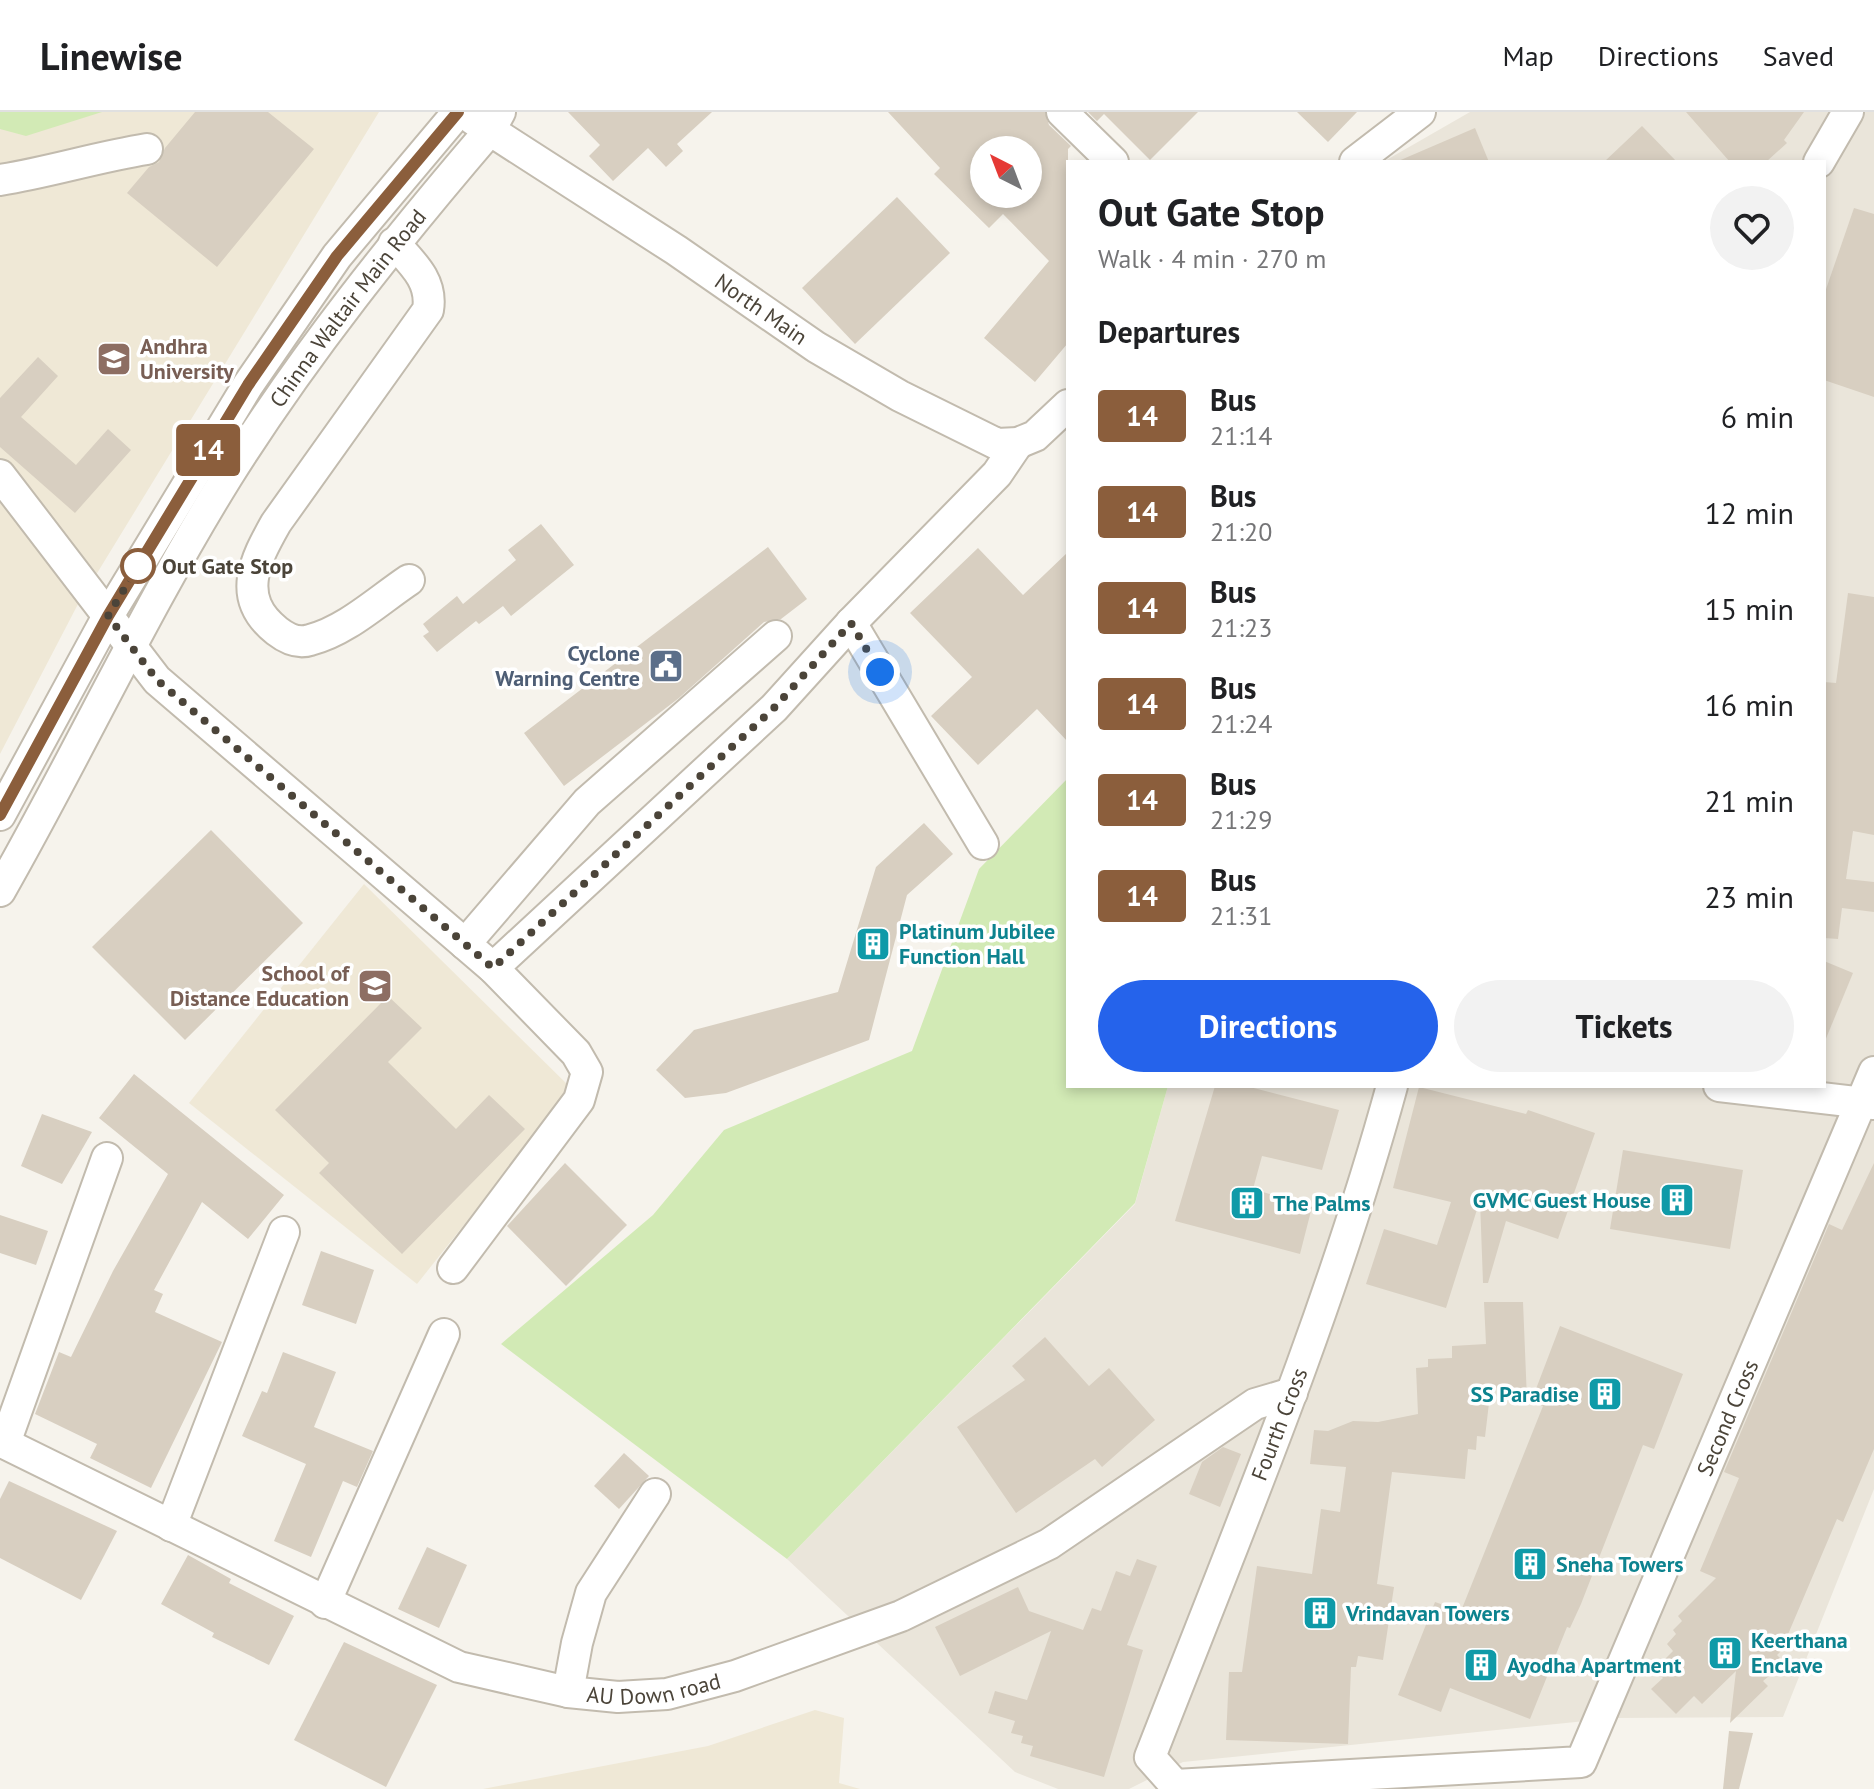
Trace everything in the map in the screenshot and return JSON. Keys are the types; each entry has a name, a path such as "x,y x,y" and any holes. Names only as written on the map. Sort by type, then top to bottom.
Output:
{"street":[{"name":"North Main","path":"460,112 495,121 816,347 900,396 997,444 1018,443"},
{"name":"Chinna Waltair Main Road","path":"0,815 108,616 248,385 337,256 460,112"},
{"path":"1062,112 1111,160"},
{"path":"1358,160 1420,112"},
{"path":"1820,160 1848,112"},
{"name":"Chinna Waltair Main Road","path":"0,891 131,647 241,456 317,344 394,243 495,121"},
{"path":"0,180 55,172 92,158 147,149"},
{"path":"394,243 425,279 430,296 428,310 276,523 256,558 250,581 254,604 270,625 286,638 305,642 327,635 409,580"},
{"path":"493,968 774,708 851,623 997,474 1018,443 1035,436 1066,407"},
{"path":"0,475 157,680 493,968 576,1053 587,1072 579,1100 453,1268"},
{"path":"851,623 983,844"},
{"path":"465,944 587,802 776,636"},
{"name":"Second Cross","path":"1150,1757 1175,1785 1581,1762 1868,1102 1874,1072"},
{"name":"Fourth Cross","path":"1150,1757 1292,1393 1372,1159 1391,1088"},
{"path":"1738,1088 1868,1102"},
{"path":"2,1442 107,1158"},
{"path":"171,1526 284,1232"},
{"path":"325,1603 444,1334"},
{"name":"AU Down road","path":"2,1442 459,1667 568,1692 618,1697 667,1694 735,1676 901,1616 1049,1544 1255,1404 1292,1393"},
{"path":"568,1692 591,1593 655,1494"}],"shaded area":[{"name":"Andhra University","path":"0,112 379,112 77,606 0,754"},
{"path":"1470,112 1874,112 1874,1489 1783,1717 1615,1718 1183,1762 1129,1789 1058,1789 1015,1772 787,1559 1135,1204 1167,1088 1826,1088 1826,160 1386,160"},
{"name":"School of Distance Education","path":"364,884 572,1089 417,1284 189,1103"},
{"path":"815,1710 844,1718 839,1783 860,1789 483,1789 708,1746"}],"green space":[{"path":"0,112 102,112 26,136 0,129"},
{"path":"1066,780 1066,1088 1167,1088 1135,1203 787,1559 501,1344 653,1215 724,1130 912,1051 979,869"}],"building":[{"path":"195,112 268,112 314,149 217,267 127,193 149,167 159,162 165,148"},
{"path":"568,112 712,112 677,144 683,151 666,167 648,148 613,181 589,156 600,145"},
{"path":"888,112 1045,112 1049,125 1071,146 1066,160 1066,345 1035,382 984,338 1049,261 1003,214 989,228 934,174 940,168"},
{"path":"1088,112 1198,112 1150,160 1104,114 1097,121"},
{"path":"1297,112 1357,112 1328,142"},
{"path":"1686,112 1804,112 1784,140 1787,143 1768,160 1728,160"},
{"path":"1642,126 1675,160 1606,160"},
{"path":"1475,128 1488,160 1401,160"},
{"path":"897,197 950,253 855,344 802,288"},
{"path":"1854,208 1874,214 1874,397 1826,381 1826,289"},
{"path":"38,357 58,376 21,417 76,465 108,429 131,450 75,513 0,447 0,398"},
{"path":"541,524 574,565 511,616 503,606 479,624 476,621 437,652 423,636 429,632 423,624 457,596 463,604 516,560 508,550"},
{"name":"Cyclone Warning Centre","path":"768,547 807,599 781,619 764,622 679,698 564,786 524,733"},
{"path":"978,548 1023,595 1066,554 1066,740 1037,709 978,765 931,716 972,677 910,613"},
{"path":"1848,593 1874,597 1874,835 1853,831 1846,879 1874,882 1874,912 1842,908 1838,939 1826,938 1826,682 1836,683"},
{"name":"Platinum Jubilee Function Hall","path":"924,823 953,854 907,895 869,1040 726,1093 685,1098 656,1070 694,1030 838,992 876,867"},
{"path":"211,830 303,923 185,1040 92,947"},
{"path":"1826,962 1853,973 1826,1039"},
{"path":"388,996 422,1028 388,1062 456,1129 489,1095 525,1129 402,1254 319,1173 329,1163 275,1110"},
{"path":"134,1074 284,1195 248,1239 202,1202 154,1290 163,1294 155,1312 222,1342 151,1488 90,1458 97,1444 35,1414 59,1352 71,1357 113,1271 168,1174 99,1118"},
{"path":"1214,1088 1254,1088 1339,1110 1322,1170 1262,1156 1253,1189 1312,1207 1300,1254 1175,1221"},
{"path":"1419,1088 1526,1114 1528,1110 1595,1133 1558,1239 1506,1221 1488,1283 1483,1283 1480,1200 1446,1308 1366,1284 1384,1229 1437,1245 1451,1202 1393,1188"},
{"path":"42,1114 92,1132 62,1184 21,1166"},
{"name":"GVMC Guest House","path":"1623,1150 1743,1170 1730,1249 1610,1229"},
{"path":"565,1163 627,1225 566,1286 507,1226"},
{"path":"1874,1163 1874,1449 1843,1522 1837,1519 1786,1639 1790,1642 1770,1667 1774,1672 1763,1681 1768,1686 1730,1723 1736,1671 1702,1704 1694,1696 1676,1714 1651,1689 1663,1678 1658,1673 1666,1666 1662,1662 1673,1651 1667,1644 1676,1634 1673,1630 1682,1621 1678,1616 1716,1578 1700,1571 1739,1478 1724,1472 1829,1224 1842,1230"},
{"path":"0,1215 48,1231 36,1265 0,1253"},
{"path":"321,1251 374,1270 356,1324 302,1305"},
{"path":"1484,1302 1523,1302 1527,1400 1491,1386 1485,1437 1477,1436 1476,1450 1468,1449 1465,1479 1392,1472 1377,1584 1394,1587 1383,1660 1358,1656 1356,1667 1351,1667 1348,1744 1226,1740 1229,1672 1242,1672 1257,1566 1312,1574 1321,1509 1340,1512 1346,1467 1310,1464 1314,1430 1328,1431 1353,1421 1378,1422 1418,1414 1416,1368 1428,1367 1428,1359 1452,1358 1452,1346 1486,1344"},
{"path":"1560,1326 1683,1374 1654,1449 1643,1445 1581,1604 1570,1628 1567,1627 1530,1719 1450,1688 1441,1712 1398,1695 1435,1602 1461,1611 1543,1406 1531,1402"},
{"path":"1045,1337 1089,1386 1109,1368 1155,1420 1102,1467 1095,1459 1016,1513 957,1427 1025,1380 1012,1366"},
{"path":"283,1352 336,1372 314,1427 373,1451 357,1487 343,1481 311,1557 274,1541 306,1464 242,1436 262,1391 267,1393"},
{"path":"1223,1447 1241,1454 1220,1507 1189,1494 1202,1462"},
{"path":"624,1453 649,1476 619,1509 594,1486"},
{"path":"9,1481 117,1531 81,1600 0,1558 0,1499"},
{"path":"427,1547 467,1565 439,1628 398,1609"},
{"path":"188,1555 231,1579 229,1583 294,1616 269,1665 212,1637 214,1633 161,1604"},
{"path":"1137,1559 1157,1566 1127,1645 1143,1650 1104,1777 1030,1756 1033,1746 1021,1743 1023,1736 1011,1733 1015,1721 988,1713 995,1691 1027,1700 1051,1631 960,1676 935,1627 1018,1587 1029,1611 1083,1630 1092,1608 1101,1611 1116,1571 1130,1576"},
{"path":"344,1642 437,1685 386,1787 294,1740"},
{"path":"1729,1731 1753,1733 1739,1789 1723,1789"}],"bus line":[{"name":"14","path":"0,815 108,616 248,385 337,256 458,112"}],"place":[{"name":"Andhra University","path":"114,359"},
{"name":"Out Gate Stop","path":"138,566"},
{"name":"Cyclone Warning Centre","path":"666,666"},
{"name":"Platinum Jubilee Function Hall","path":"873,944"},
{"name":"School of Distance Education","path":"375,986"},
{"name":"GVMC Guest House","path":"1677,1200"},
{"name":"The Palms","path":"1247,1203"},
{"name":"SS Paradise","path":"1605,1394"},
{"name":"Sneha Towers","path":"1530,1564"},
{"name":"Vrindavan Towers","path":"1320,1613"},
{"name":"Keerthana Enclave","path":"1725,1653"},
{"name":"Ayodha Apartment","path":"1481,1665"}],"route":[{"path":"138,566 108,616 157,680 493,968 774,708 851,623 880,672"}]}
